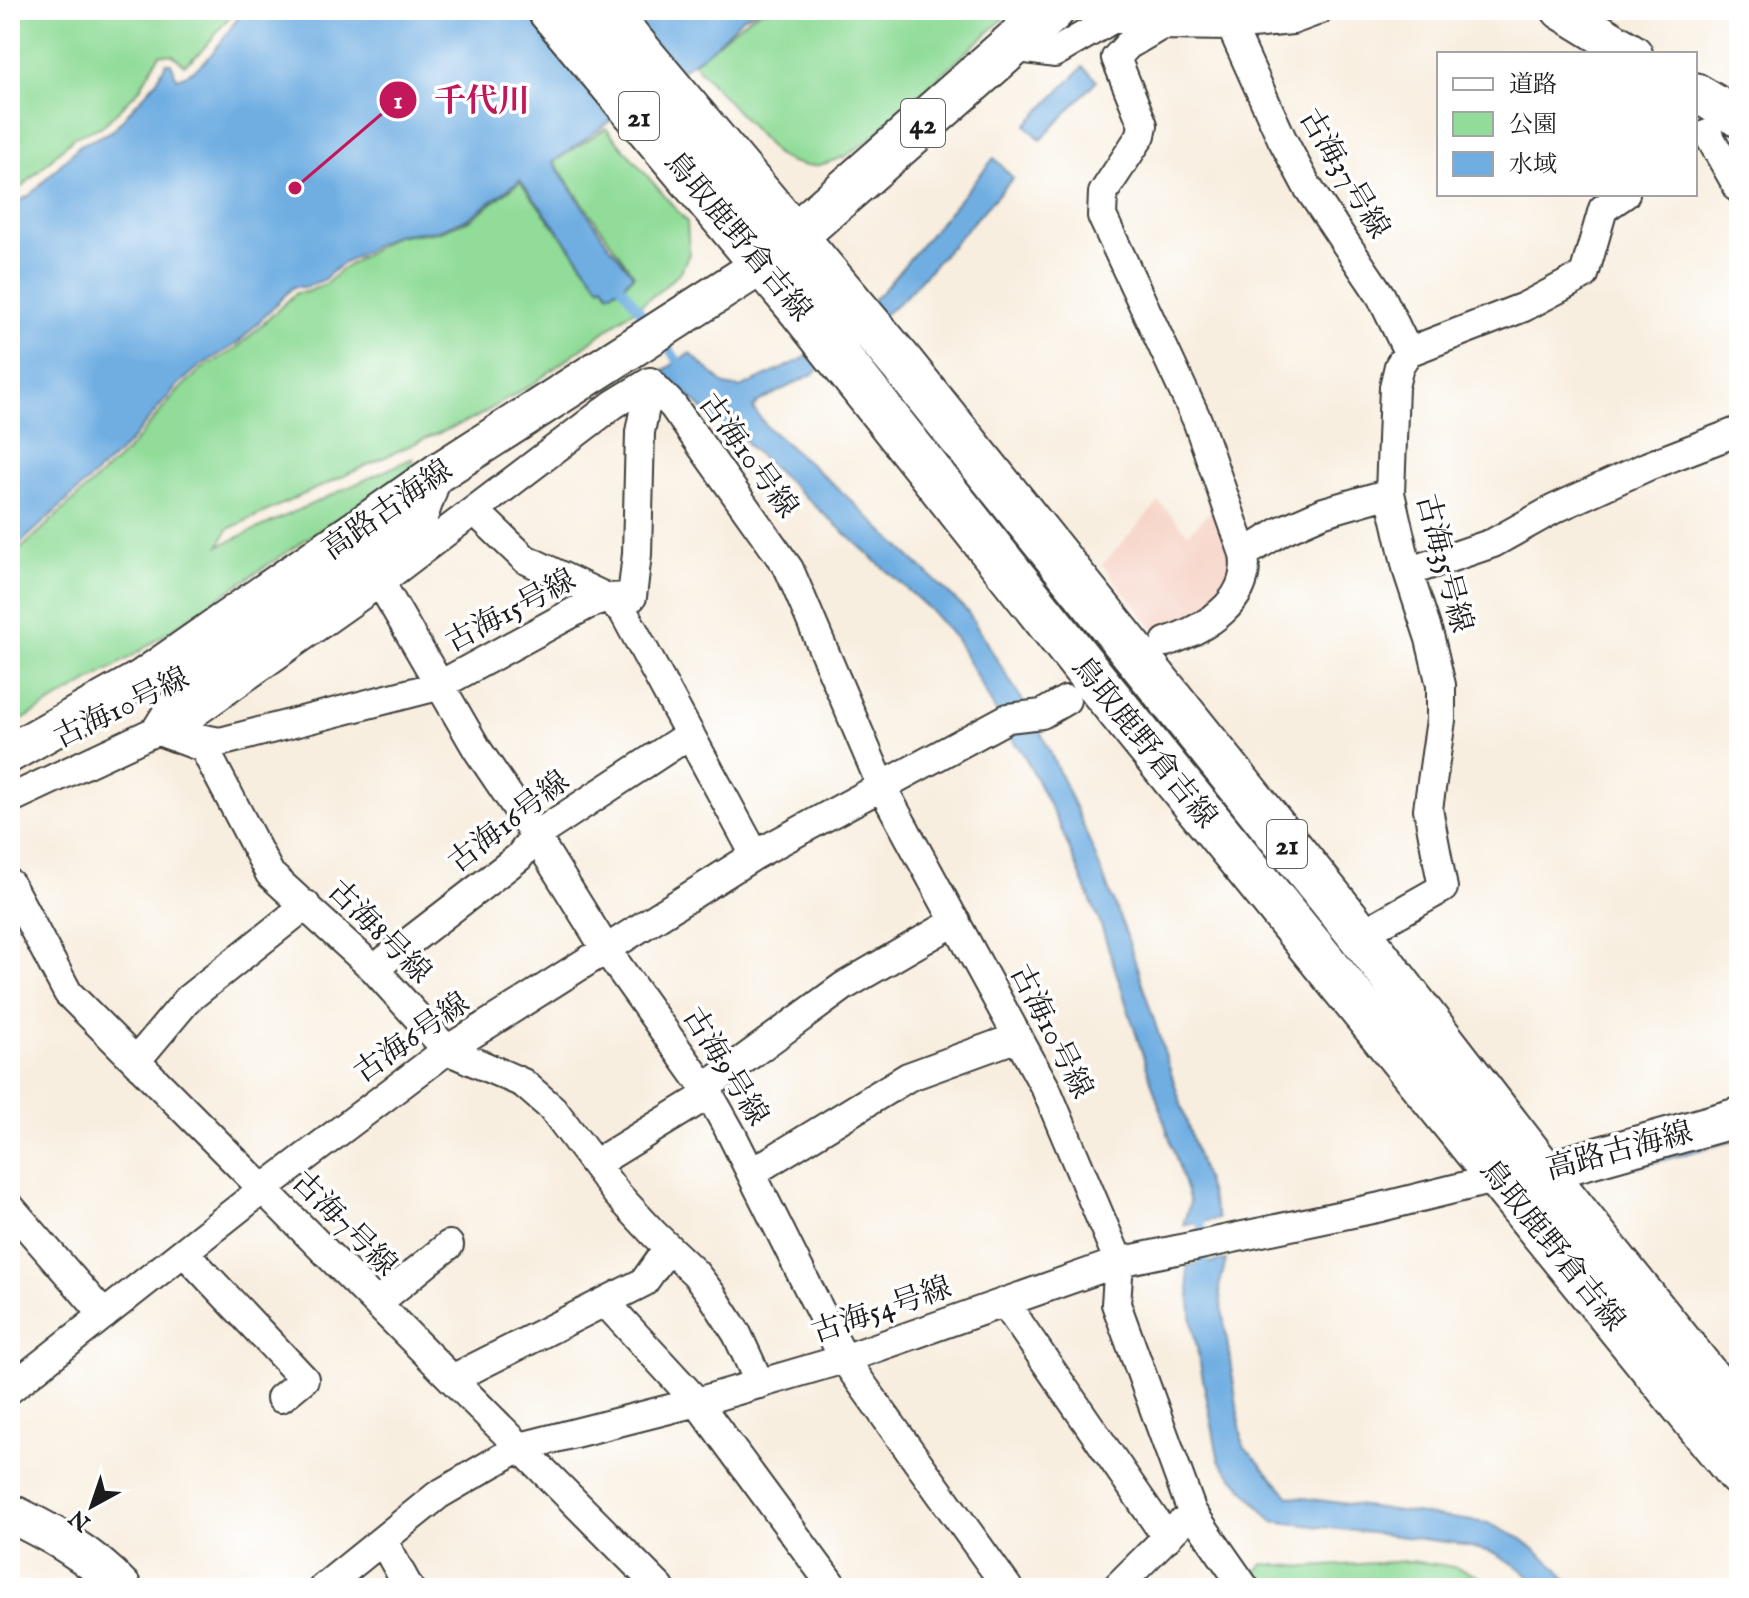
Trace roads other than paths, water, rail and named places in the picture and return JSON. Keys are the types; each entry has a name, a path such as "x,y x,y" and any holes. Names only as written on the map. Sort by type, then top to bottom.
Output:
{"main road":[{"name":"鳥取鹿野倉吉線","path":"550,10 745,210 779,250 855,309 1360,935 1543,1172 1739,1417"},
{"name":"鳥取鹿野倉吉線","path":"604,10 745,210"},
{"name":"42","path":"779,250 1052,10"},
{"path":"1561,10 1630,52"},
{"path":"1697,95 1718,127"},
{"name":"鳥取鹿野倉吉線","path":"779,250 821,336 1739,1474"},
{"name":"高路古海線","path":"10,753 142,679 439,472 779,250"},
{"name":"高路古海線","path":"1498,1178 1543,1172 1739,1117"},
{"path":"10,1513 86,1555 122,1588"}],"street":[{"path":"1010,47 1054,53 1114,18 1162,25 1231,26 1292,20 1319,10"},
{"path":"1162,25 1128,45 1116,58 1143,125 1141,135 1103,193 1102,216 1197,420 1244,554 1246,569 1232,601 1215,619 1194,632 1166,642"},
{"name":"古海37号線","path":"1231,26 1282,139 1307,186 1381,296 1408,352"},
{"path":"1718,127 1739,189"},
{"path":"1408,352 1524,307 1584,275 1603,209 1622,196"},
{"name":"古海35号線","path":"1360,935 1443,888 1428,809 1441,720 1441,685 1408,572 1390,493 1394,387 1399,366 1408,352"},
{"path":"475,511 525,559 607,598 632,597 637,554 640,432 650,382"},
{"name":"古海10号線","path":"10,799 196,712 380,582 614,404 650,382 673,406 789,569 882,787 1046,1089 1119,1262"},
{"path":"1408,572 1493,543 1554,509 1648,466 1739,431"},
{"path":"156,730 181,690 421,523 439,472"},
{"path":"1244,554 1283,530 1324,512 1390,493"},
{"name":"古海9号線","path":"380,582 438,686 605,948 707,1091 844,1359 1008,1588"},
{"name":"古海15号線","path":"156,730 220,742 438,686 587,605 607,598 623,611 755,855"},
{"name":"古海6号線","path":"10,1389 263,1189 447,1050 755,855 1008,718 1042,714 1066,700"},
{"name":"古海8号線","path":"156,730 204,748 270,874 374,969 447,1050 523,1083 553,1109 617,1194 695,1273 712,1295 737,1334 760,1384"},
{"name":"古海16号線","path":"374,969 519,857 535,836 690,734"},
{"name":"古海7号線","path":"10,884 68,993 660,1588"},
{"path":"136,1061 188,999 306,905"},
{"path":"595,1164 707,1091 844,986 956,921"},
{"path":"751,1173 908,1077 1018,1037"},
{"name":"古海54号線","path":"323,1588 438,1495 520,1447 697,1402 844,1359 1119,1262 1381,1207 1498,1178"},
{"path":"10,1207 104,1315"},
{"path":"377,1303 449,1245"},
{"path":"452,1379 644,1282 668,1248"},
{"path":"184,1252 304,1379 281,1398"},
{"path":"1119,1262 1116,1304 1192,1512 1245,1588"},
{"path":"605,1302 697,1402 834,1588"},
{"path":"1005,1303 1167,1538"},
{"path":"1116,1588 1192,1512"},
{"path":"383,1541 409,1588"}],"water":[{"path":"244,10 758,10 743,17 711,49 553,162 633,275 620,287 609,293 603,284 600,286 520,180 469,218 438,230 394,235 339,266 323,280 307,287 293,287 237,344 200,366 178,385 126,446 10,553 10,207 31,194 80,145 112,131 156,82 166,63 171,63 177,78 198,67 215,50"},
{"path":"1083,67 1097,80 1041,140 1026,125"},
{"path":"994,158 1013,178 904,298 813,374 758,402 753,408 767,427 841,491 967,611 1038,726 1080,818 1126,933 1218,1219 1183,1225 1190,1202 1101,925 1059,824 1024,755 1008,734 956,639 930,610 741,436 725,431 663,371 690,353 725,385 740,388 803,359 881,293"},
{"path":"1739,1133 1739,1139 1639,1167 1638,1162"},
{"path":"1226,1260 1219,1288 1243,1445 1289,1496 1488,1523 1522,1539 1557,1568 1573,1588 1540,1588 1520,1568 1494,1553 1455,1543 1272,1521 1219,1461 1192,1323 1187,1266"}],"waterway":[{"path":"615,278 652,327"},
{"path":"661,338 683,368"},
{"path":"1200,1211 1204,1272"}],"place":[{"name":"千代川","path":"295,188"}]}
